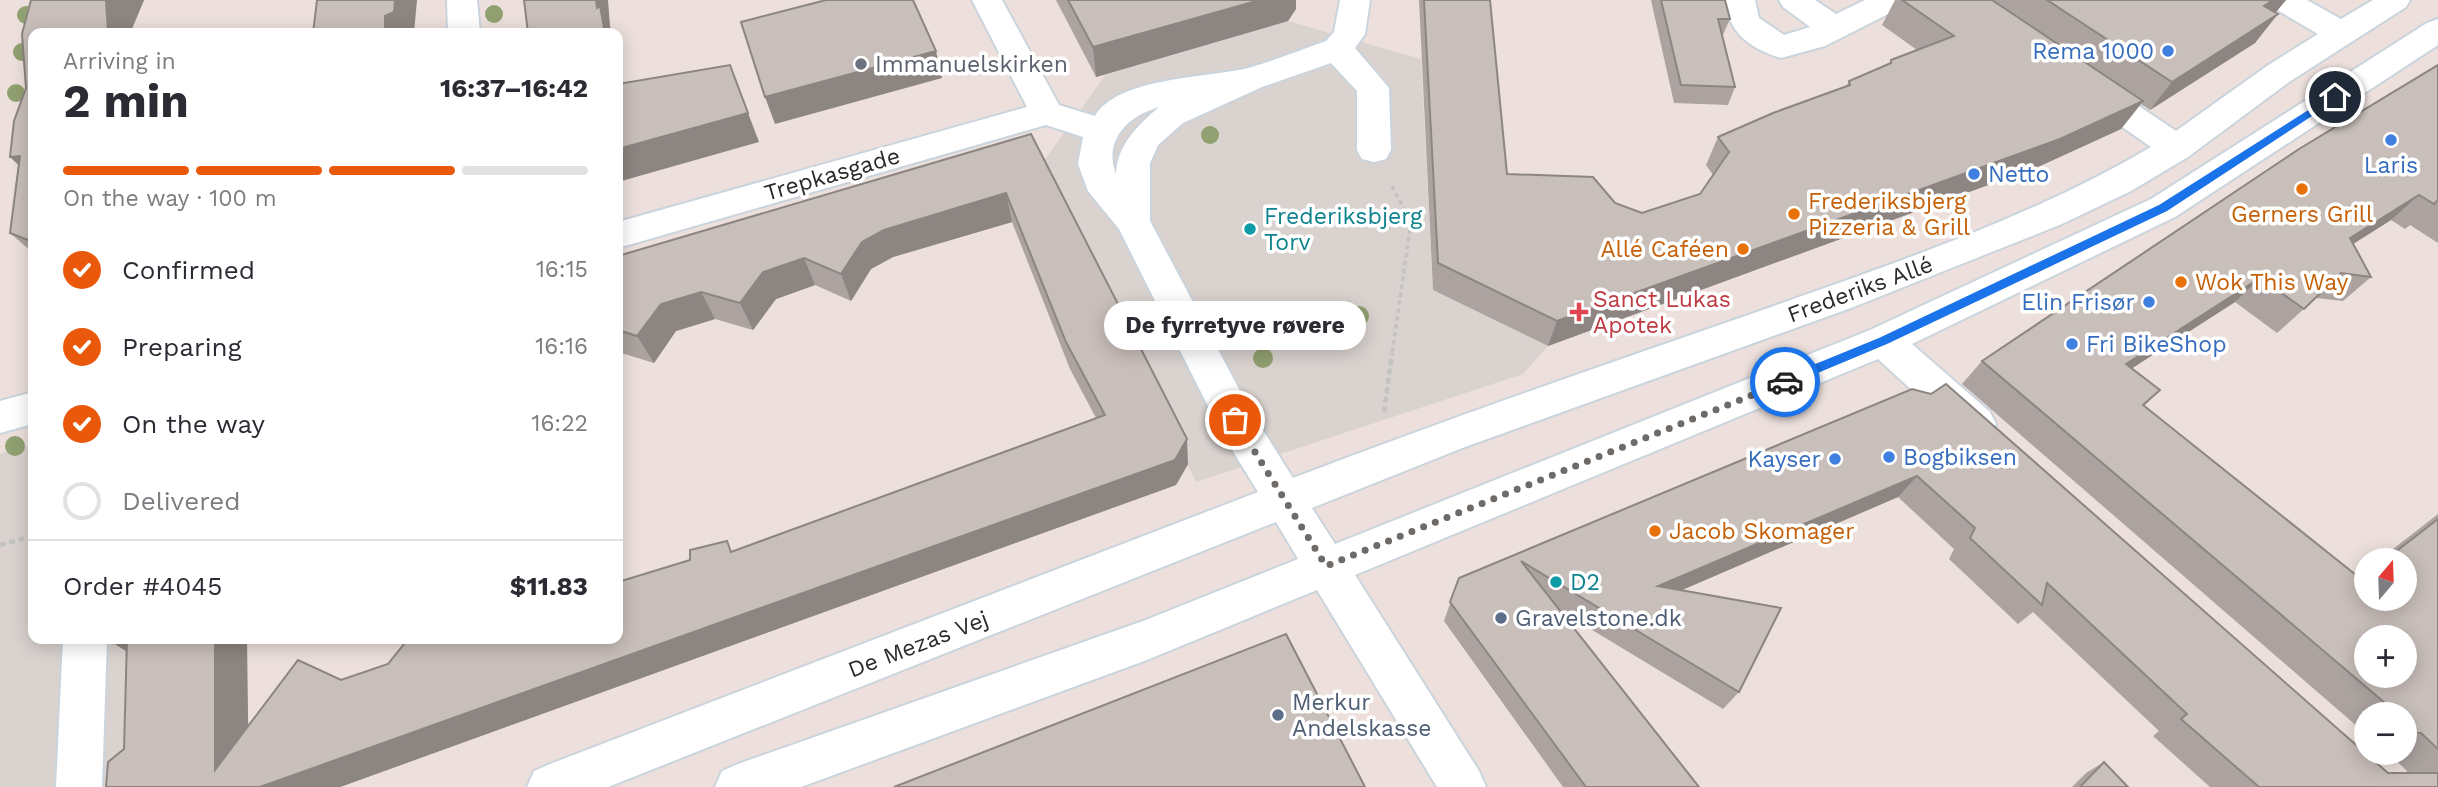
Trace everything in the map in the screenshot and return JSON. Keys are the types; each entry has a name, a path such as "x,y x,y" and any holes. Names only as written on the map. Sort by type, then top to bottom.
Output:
{"street":[{"path":"462,0 464,28"},
{"path":"987,0 1047,113 1103,131"},
{"path":"1132,221 1133,163 1145,138 1171,115 1251,79 1337,49 1349,34 1355,0"},
{"path":"1740,0 1741,18 1747,26 1754,33 1781,47 1814,38 1891,0"},
{"path":"1794,0 1832,27"},
{"name":"Frederiks Allé","path":"1286,501 1404,453 1940,259 2050,215 2119,183 2176,148 2278,74 2395,0"},
{"path":"2290,4 2343,34"},
{"path":"738,787 1147,640 1883,341 2163,208 2438,30"},
{"path":"1337,49 1373,88 1374,150"},
{"path":"2062,70 2176,148"},
{"path":"1251,79 1180,90 1129,104 1110,119 1103,131 1098,140 1095,164 1105,191 1132,221 1235,420 1463,787"},
{"name":"Trepkasgade","path":"623,234 1047,113"},
{"path":"1883,341 2001,446"},
{"path":"0,417 28,409"},
{"name":"De Mezas Vej","path":"550,787 1286,501"},
{"path":"79,787 85,644"}],"path":[{"path":"1374,150 1410,222 1383,414 1404,453"},
{"path":"0,545 28,537"}],"shaded area":[{"name":"Frederiksbjerg Torv","path":"1288,21 1421,59 1433,290 1548,346 1523,374 1196,482 1039,168 1106,74"},
{"path":"28,446 28,644 150,644 145,787 0,787 0,454"}],"building":[{"path":"31,0 106,0 108,28 28,28 28,240 10,233 20,156 10,157 14,121 26,88 22,34"},
{"path":"317,0 395,0 394,12 385,16 385,28 314,28"},
{"path":"524,0 596,0 597,8 600,6 604,28 527,28"},
{"name":"Immanuelskirken","path":"826,0 913,0 936,51 765,97 741,22"},
{"path":"1068,0 1260,0 1093,47"},
{"path":"1424,0 1490,0 1507,174 1593,177 1615,203 1642,213 1700,194 1729,152 1718,137 1773,113 1850,85 1849,81 1891,63 1891,60 1954,36 1902,0 1992,0 2143,101 2060,139 1557,321 1438,263"},
{"path":"1661,0 1725,0 1730,19 1718,19 1735,87 1681,85"},
{"path":"2047,0 2273,0 2264,6 2278,14 2172,82"},
{"path":"730,65 748,113 623,148 623,83"},
{"path":"2438,65 2438,200 2434,204 2419,195 2350,238 2371,277 2341,273 2304,309 2260,278 2126,364 2160,390 2143,405 2354,573 2354,611 2417,611 2417,548 2401,548 2438,519 2438,749 2421,733 2417,733 2417,702 2384,702 2367,688 2417,688 2417,625 2354,625 2354,677 1982,361 2299,149"},
{"path":"1031,134 1187,439 1175,460 260,787 106,787 108,762 124,749 127,644 215,644 215,770 298,660 341,680 388,664 404,644 623,644 623,580 690,560 690,550 727,541 731,552 1105,415 1066,342 1006,193 884,230 862,242 841,274 804,258 763,272 740,303 701,292 661,304 637,336 623,332 623,255"},
{"path":"1946,384 2354,743 2354,765 2379,765 2388,773 2438,773 2438,787 2259,787 2181,719 2187,714 2047,583 2042,605 1970,538 1975,528 1917,476 1658,586 1781,608 1739,692 1521,561 1699,787 1586,787 1450,602 1459,578 1912,389 1931,394"},
{"path":"1286,634 1365,787 894,787"},
{"path":"2104,762 2128,787 2080,787"}],"way so far":[{"path":"1235,420 1326,566 1785,382"}],"place":[{"name":"Rema 1000","path":"2168,51"},
{"name":"Immanuelskirken","path":"861,64"},
{"name":"Laris","path":"2391,140"},
{"name":"Netto","path":"1974,174"},
{"name":"Gerners Grill","path":"2302,189"},
{"name":"Frederiksbjerg Pizzeria & Grill","path":"1794,214"},
{"name":"Frederiksbjerg Torv","path":"1250,229"},
{"name":"Allé Caféen","path":"1743,249"},
{"name":"Wok This Way","path":"2181,282"},
{"name":"Elin Frisør","path":"2149,302"},
{"name":"Sanct Lukas Apotek","path":"1579,312"},
{"name":"Fri BikeShop","path":"2072,344"},
{"name":"De fyrretyve røvere","path":"1235,420"},
{"name":"Bogbiksen","path":"1889,457"},
{"name":"Kayser","path":"1835,459"},
{"name":"Jacob Skomager","path":"1655,531"},
{"name":"D2","path":"1556,582"},
{"name":"Gravelstone.dk","path":"1501,618"},
{"name":"Merkur Andelskasse","path":"1278,715"}],"route":[{"path":"1785,382 1883,341 2163,208 2335,97"}]}
